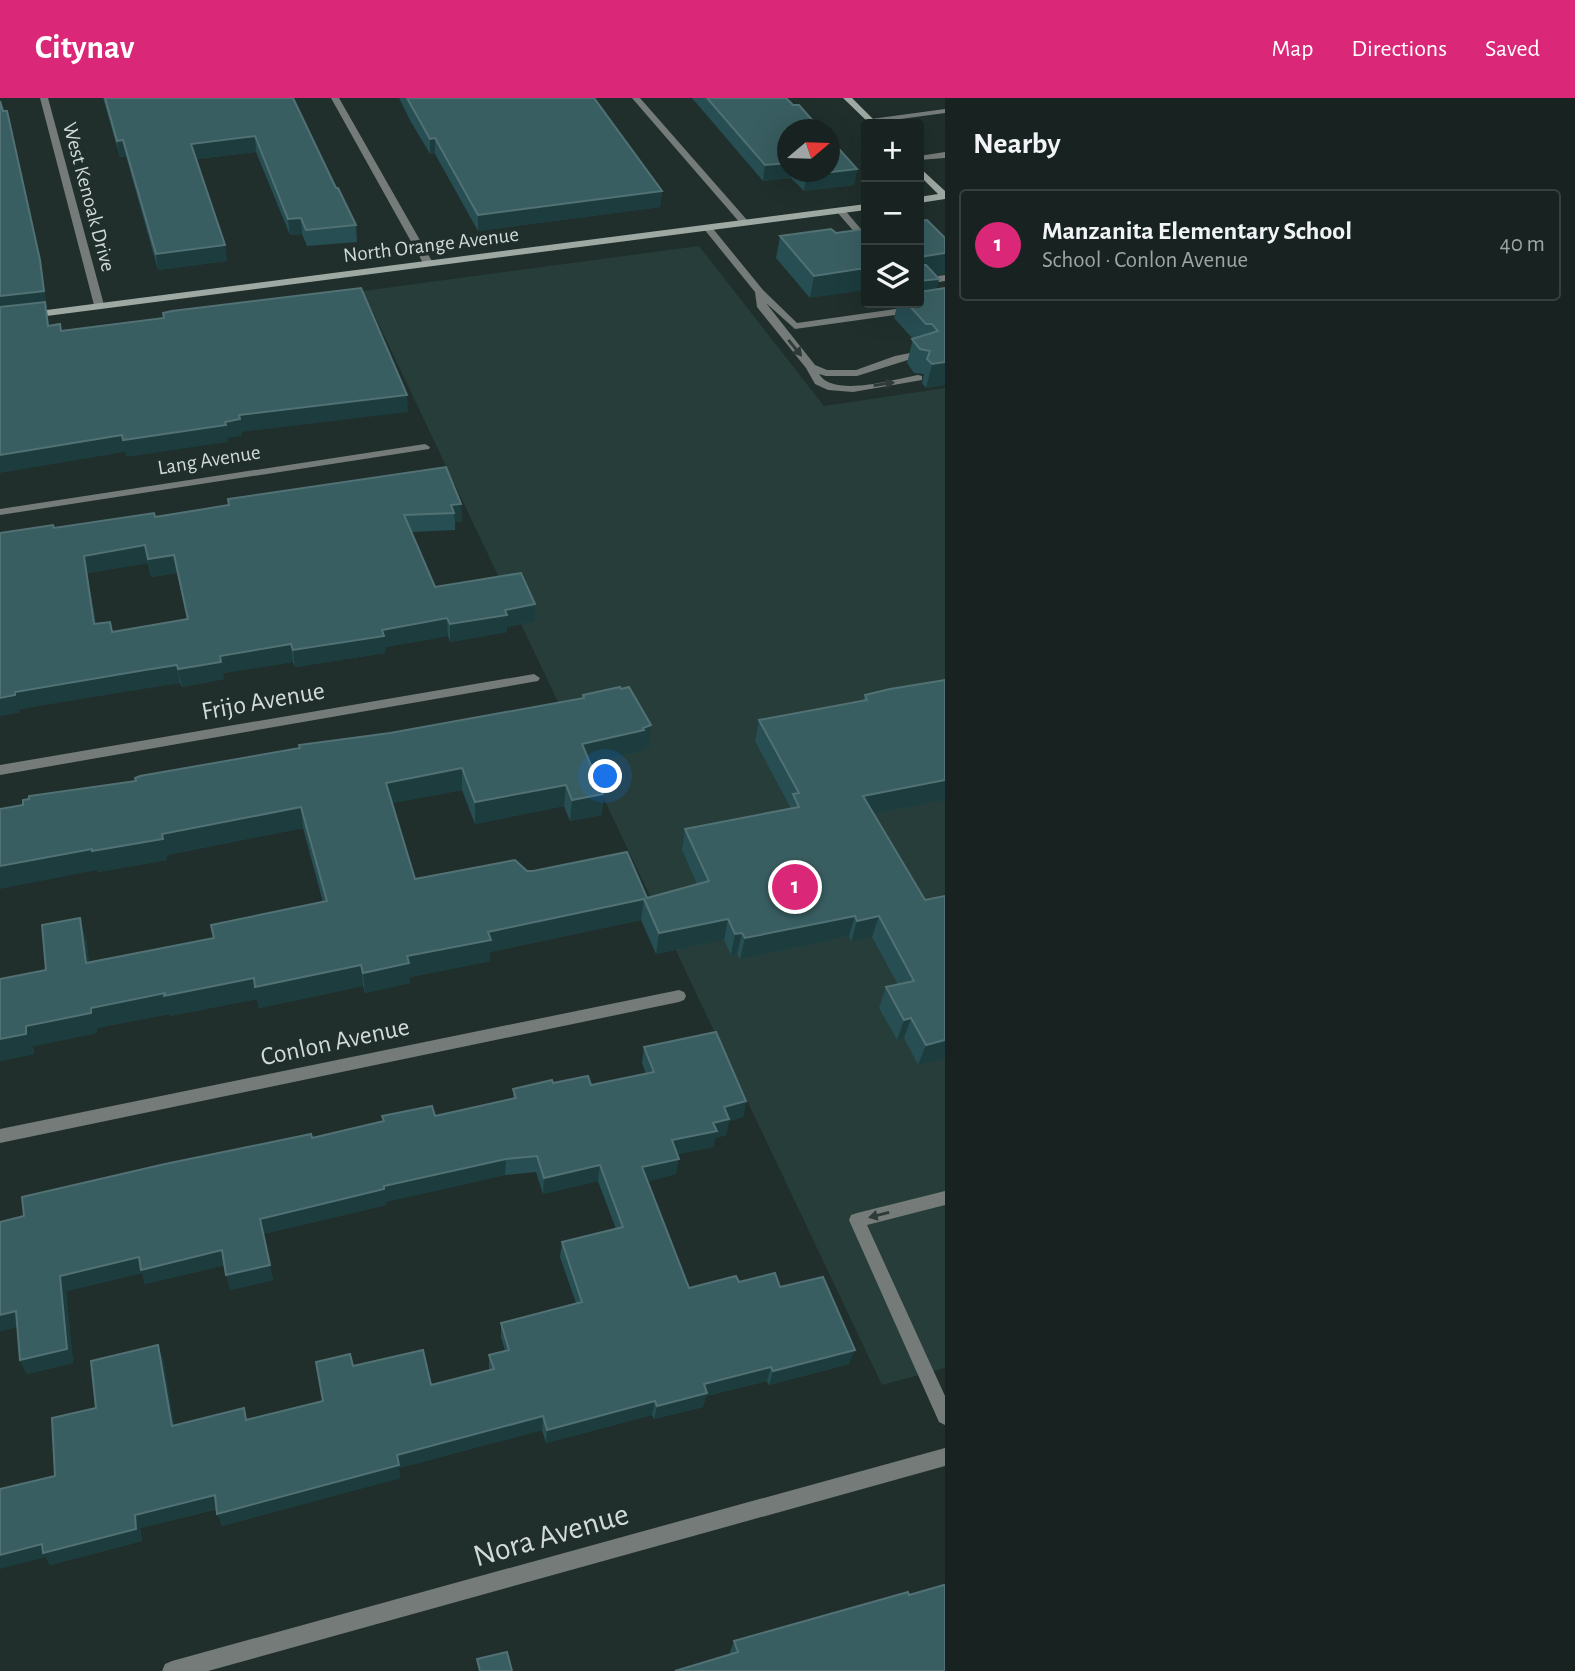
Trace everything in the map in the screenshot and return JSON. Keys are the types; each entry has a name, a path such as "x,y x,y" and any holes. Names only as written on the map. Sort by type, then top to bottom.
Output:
{"street":[{"name":"West Kenoak Drive","path":"44,98 99,305"},
{"path":"335,98 428,263"},
{"path":"636,98 744,222"},
{"path":"847,98 868,119"},
{"path":"896,119 945,111"},
{"path":"924,157 945,155"},
{"path":"924,175 945,196"},
{"path":"924,199 945,196"},
{"name":"North Orange Avenue","path":"0,319 861,208"},
{"path":"840,210 861,234"},
{"path":"707,227 760,292 795,326 945,305"},
{"path":"924,281 945,278"},
{"path":"760,292 762,307 818,380 833,389 918,378"},
{"path":"811,368 826,373 844,374 899,358 925,354"},
{"name":"Lang Avenue","path":"0,512 425,447"},
{"name":"Frijo Avenue","path":"0,769 534,678"},
{"name":"Conlon Avenue","path":"0,1136 679,996"},
{"path":"945,1198 857,1220 945,1416"},
{"name":"Nora Avenue","path":"172,1671 945,1457"}],"shaded area":[{"path":"699,246 824,406 945,388 945,1368 882,1385 363,291"}],"building":[{"path":"105,98 293,98 356,225 306,230 301,218 288,219 255,136 191,144 225,245 156,254 123,140 117,141"},
{"path":"407,98 594,98 662,191 478,215 435,138 430,139"},
{"path":"707,98 786,98 793,105 799,105 811,119 777,119 777,164 765,165"},
{"path":"0,101 3,111 7,111 40,260 44,291 0,296"},
{"path":"840,150 857,169 840,171"},
{"path":"924,220 927,220 945,238 945,253 924,256"},
{"path":"831,229 836,233 861,230 861,269 814,276 780,236"},
{"path":"924,265 926,265 939,279 924,280"},
{"path":"361,288 407,395 239,415 240,419 225,422 226,425 123,440 122,435 0,455 0,307 45,302 48,326 60,324 61,331 164,318 163,313 172,311"},
{"path":"945,288 945,362 932,364 927,359 930,351 920,349 912,339 938,331 932,324 926,324 912,308 924,308 924,291"},
{"path":"446,467 461,504 451,505 454,513 404,515 435,587 521,573 535,604 505,610 507,615 450,624 447,618 382,630 384,636 293,650 291,644 220,656 221,662 178,669 177,665 145,670 15,692 15,695 0,698 0,533 154,513 155,517 229,505 228,499","holes":["145,545 148,559 174,555 188,619 112,632 110,622 94,624 84,556"]},
{"path":"945,680 945,780 863,796 925,900 945,896 945,1040 926,1045 911,1018 904,1020 886,987 914,981 879,916 857,921 855,916 745,938 742,933 735,934 728,919 659,933 644,899 488,932 491,940 407,956 409,963 363,973 361,965 255,987 254,978 164,996 165,993 91,1008 91,1013 26,1026 26,1034 0,1039 0,979 46,970 42,925 80,918 86,963 214,938 211,925 327,901 301,807 162,834 163,839 0,866 0,809 23,805 23,800 29,799 29,796 136,781 135,778 140,776 300,748 299,745 390,733 584,698 583,695 629,687 651,725 643,728 644,730 582,744 603,794 572,800 566,785 475,802 462,768 386,783 415,879 515,860 527,871 533,871 627,852 647,898 709,881 685,829 799,807 793,794 799,793 759,720 867,700 865,695"},
{"path":"716,1032 746,1101 724,1107 729,1119 713,1123 717,1131 672,1140 679,1159 642,1167 689,1288 736,1276 739,1282 775,1273 780,1287 823,1277 855,1350 773,1371 771,1367 704,1384 707,1393 657,1406 655,1401 547,1430 543,1416 397,1455 399,1465 217,1514 215,1495 135,1515 136,1529 43,1553 42,1544 0,1555 0,1489 55,1476 52,1418 96,1408 91,1361 158,1345 172,1426 244,1408 246,1420 323,1401 316,1362 350,1354 353,1366 423,1350 431,1385 494,1369 489,1355 509,1350 501,1323 582,1302 562,1242 623,1227 600,1165 544,1178 537,1156 506,1159 384,1186 384,1189 260,1219 270,1265 226,1275 222,1250 141,1270 139,1257 60,1276 67,1349 20,1360 16,1311 0,1315 0,1222 24,1216 22,1197 311,1134 312,1138 384,1121 382,1116 432,1106 435,1116 516,1098 513,1089 552,1080 553,1083 588,1076 591,1085 654,1072 644,1047"},
{"path":"944,1585 945,1671 675,1671 738,1652 734,1641 908,1592 909,1595"},
{"path":"507,1652 512,1671 480,1671 477,1659"}],"place":[{"name":"Manzanita Elementary School","path":"795,887"}]}
